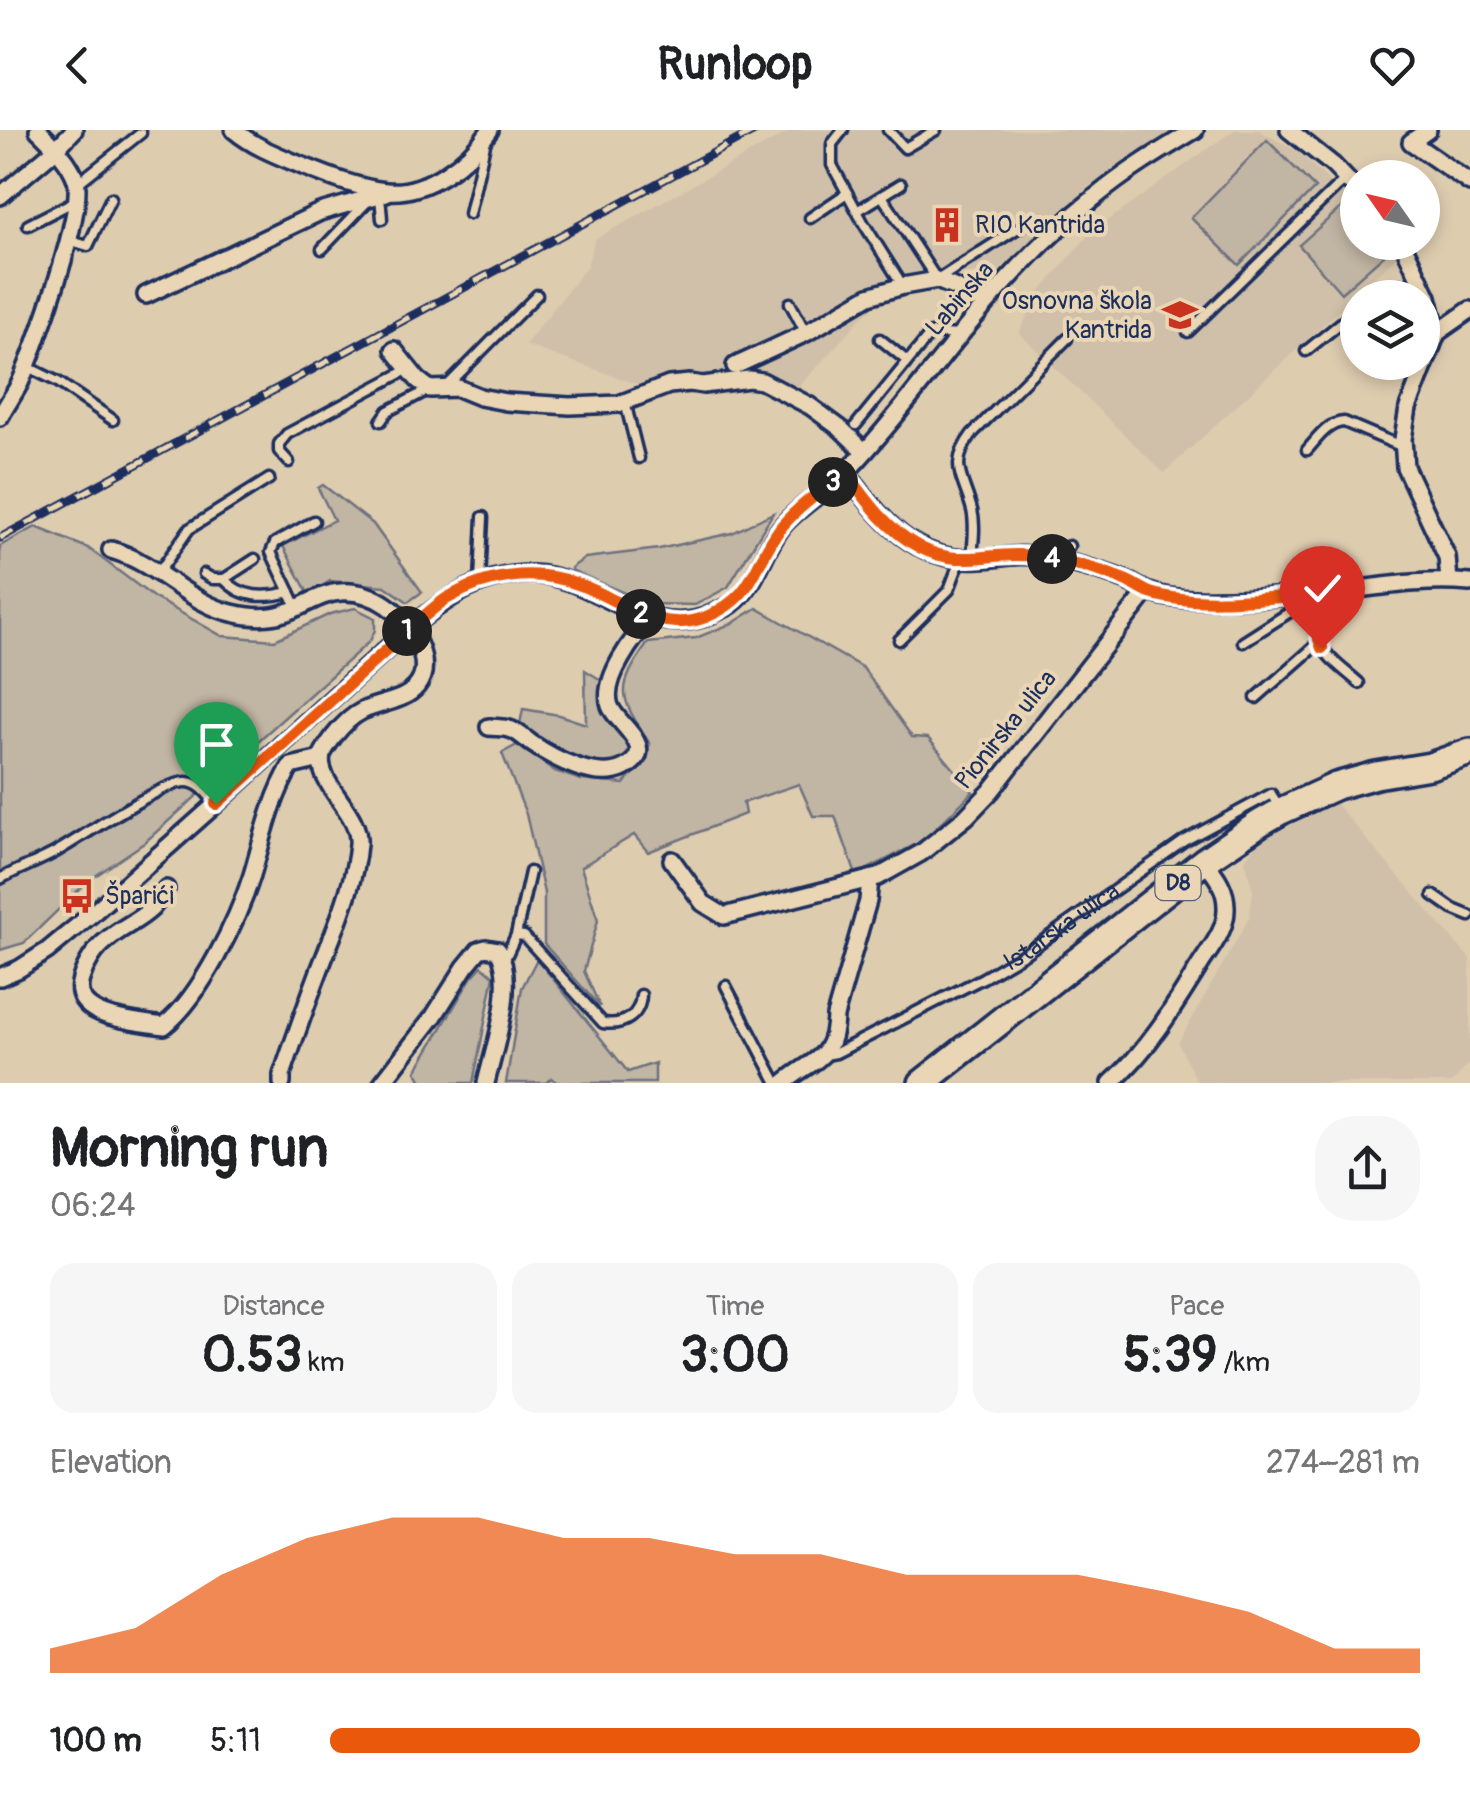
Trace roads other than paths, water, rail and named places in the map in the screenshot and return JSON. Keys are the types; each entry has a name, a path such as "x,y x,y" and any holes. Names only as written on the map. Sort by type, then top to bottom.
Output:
{"main road":[{"name":"Istarska ulica","path":"922,1083 1204,862 1281,810 1336,786 1430,766 1470,752"}],"street":[{"path":"0,417 19,383 55,286 78,192 76,176 38,130"},
{"path":"0,196 74,130"},
{"path":"234,130 262,148 380,196"},
{"name":"Labinska","path":"652,619 677,623 703,618 731,605 746,590 784,524 846,472 986,304 1097,195 1194,130"},
{"path":"1288,130 1340,173"},
{"path":"1428,130 1410,142 1467,179"},
{"path":"146,295 320,212 427,184 450,171 488,132"},
{"path":"735,366 806,333 869,296 903,286 937,280 986,304"},
{"path":"1440,330 1470,310"},
{"path":"394,350 409,369 438,388 458,388 506,402 620,404 669,385 749,379 810,406 864,452"},
{"path":"1418,380 1402,439 1404,467 1447,557 1449,581"},
{"path":"846,472 901,536 936,554 967,558 1018,554 1043,557 1120,578 1147,592 1191,599 1300,595 1449,581 1470,583"},
{"path":"111,550 131,555 226,612 255,618 282,614 293,600 339,592 376,598 390,606 411,628 424,660 422,676 408,695 359,712 340,730 321,759 326,779 350,814 359,840 350,883 282,1083"},
{"path":"0,977 47,951 444,600 480,582 534,574 579,584 652,619 634,637 612,675 609,689 610,705 636,738 636,757 629,765 605,774 593,771 552,756 514,730 488,727"},
{"name":"Pionirska ulica","path":"672,860 704,902 724,916 870,880 921,853 991,791 1147,592"},
{"path":"166,889 150,910 106,940 92,956 78,992 83,1004 94,1011 164,1026 173,1019 228,936 250,881 278,786 291,766 321,759"},
{"path":"1111,1083 1147,1046 1222,928 1225,897 1217,876 1204,862"},
{"path":"825,1054 835,1034 835,1016 868,901 870,880"},
{"path":"382,1083 434,1016 465,967 479,950 486,948 498,950 504,960 506,986 486,1083"},
{"name":"Istarska ulica","path":"781,1083 825,1054"}],"lane":[{"path":"843,130 832,144 832,165 903,286"},
{"path":"888,130 905,148 936,130"},
{"path":"469,214 488,132"},
{"path":"28,225 78,192 141,133"},
{"path":"856,211 901,184"},
{"path":"810,218 847,193"},
{"path":"1188,332 1340,195"},
{"path":"380,196 382,219"},
{"path":"322,249 380,196"},
{"path":"882,196 937,280 1029,221 1065,223"},
{"path":"68,240 88,246 111,198"},
{"path":"381,421 388,411 438,388 537,294"},
{"path":"790,303 806,333"},
{"path":"1306,351 1340,324"},
{"path":"856,425 931,333 960,335"},
{"path":"899,640 949,590 967,558 974,524 958,463 961,448 1067,339"},
{"path":"880,340 907,361"},
{"path":"26,366 58,382 112,420"},
{"path":"289,462 279,451 287,434 409,369"},
{"path":"626,402 639,458"},
{"path":"1307,450 1326,429 1344,422 1403,447"},
{"path":"159,572 190,529 269,479"},
{"path":"480,582 483,518"},
{"path":"293,600 271,548 314,521"},
{"path":"1043,557 1069,546"},
{"path":"204,574 224,579 255,559"},
{"path":"224,579 236,591 293,600"},
{"path":"1256,698 1314,648 1319,639 1325,593"},
{"path":"1243,642 1293,610 1300,595"},
{"path":"1319,639 1329,656 1359,683"},
{"path":"0,879 54,853 174,784 193,783 216,804"},
{"name":"Istarska ulica","path":"825,1054 983,978 1027,952 1216,822 1270,794 1281,810"},
{"path":"504,960 516,934 530,872"},
{"path":"1433,895 1470,916"},
{"path":"516,934 524,936 604,1023 615,1025 634,1016 641,1006 642,994"},
{"path":"726,986 781,1083"}],"railway":[{"path":"0,538 756,130"}],"place":[{"name":"RIO Kantrida","path":"947,225"},
{"name":"Osnovna škola Kantrida","path":"1180,315"},
{"name":"Šparići","path":"77,896"}]}
